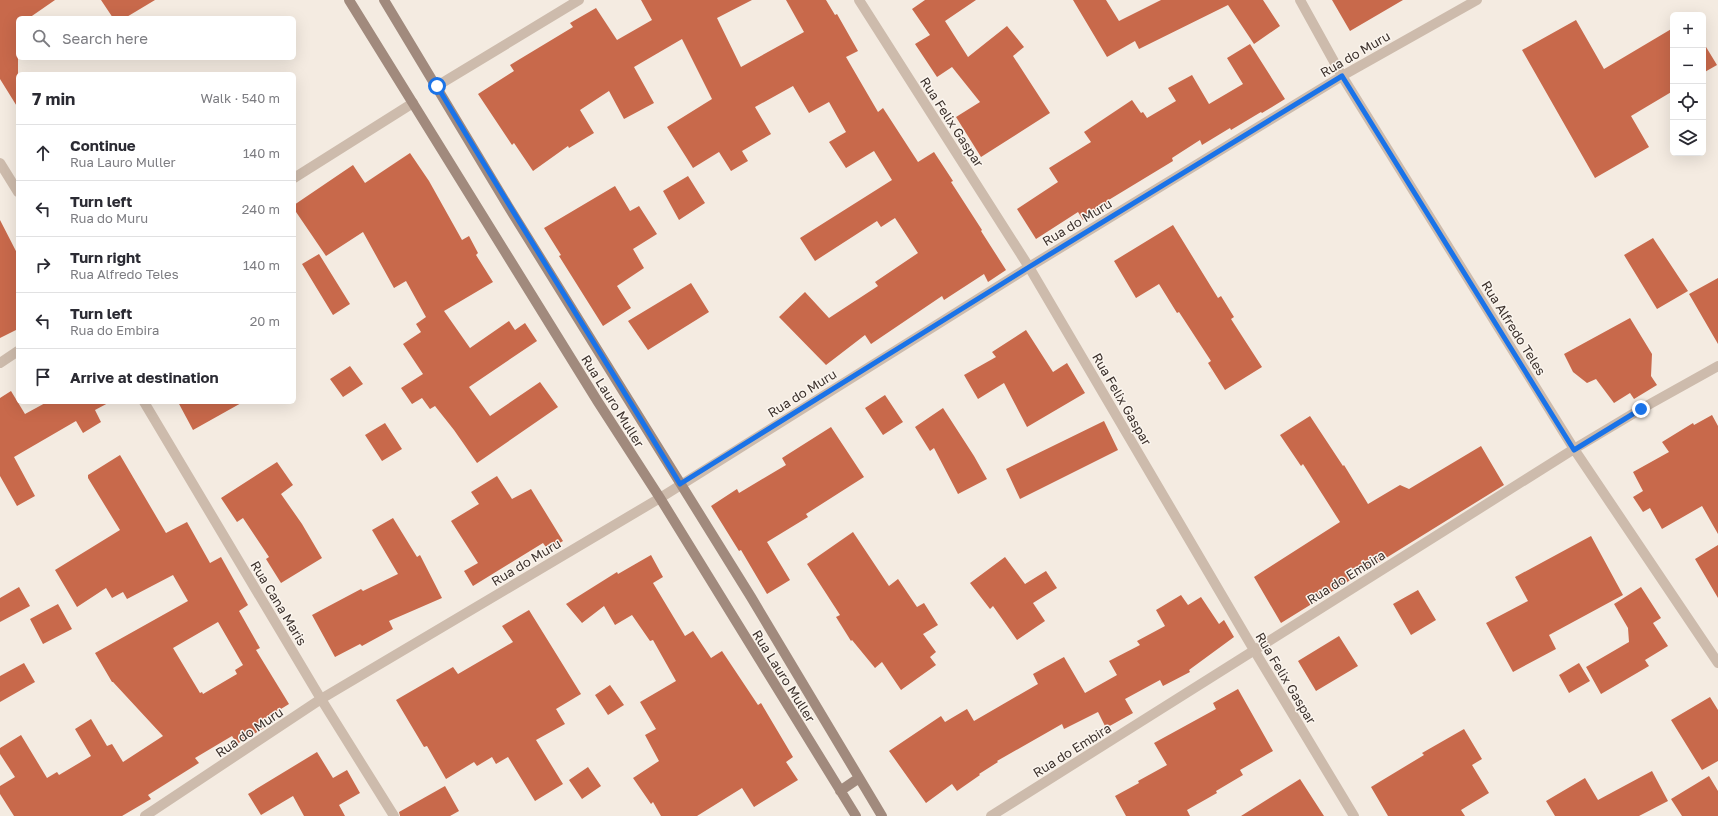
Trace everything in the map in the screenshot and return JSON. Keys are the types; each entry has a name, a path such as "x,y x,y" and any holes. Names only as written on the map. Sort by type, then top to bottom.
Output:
{"street":[{"name":"Rua Lauro Muller","path":"349,0 598,402 660,498 856,816"},
{"name":"Rua Lauro Muller","path":"384,0 508,206 628,396 882,816"},
{"path":"437,86 579,0"},
{"name":"Rua Felix Gaspar","path":"859,0 1029,267 1254,650 1354,816"},
{"name":"Rua Alfredo Teles","path":"1300,0 1342,76 1574,450 1718,663"},
{"name":"Rua do Muru","path":"145,816 321,699 660,498 680,484 1029,267 1342,76 1477,0"},
{"path":"296,177 413,103"},
{"path":"0,162 16,189"},
{"path":"0,362 16,352"},
{"name":"Rua do Embira","path":"991,816 1574,450 1641,409 1718,366"},
{"name":"Rua Cana Maris","path":"145,404 321,699 394,816"},
{"path":"840,791 859,778"}],"building":[{"path":"0,0 55,0 32,16 16,16 16,60 18,60 18,72 16,72 16,105 0,79"},
{"path":"101,0 155,0 128,16 112,16"},
{"path":"641,0 752,0 717,18 741,67 804,32 786,0 826,0 835,15 837,14 858,51 846,57 878,112 883,108 918,162 934,152 1006,270 988,282 984,274 944,300 942,296 871,344 865,335 826,365 779,317 805,292 829,318 878,286 875,282 918,253 895,218 881,227 877,221 815,261 800,238 892,180 874,151 846,168 829,142 846,132 829,102 809,113 793,86 755,107 771,134 742,151 748,161 731,171 719,152 693,168 667,127 712,99 682,39 634,67 654,103 624,119 609,91 580,110 594,133 569,148 568,146 533,171 514,143 512,145 478,94 514,71 510,65 573,27 570,23 596,8 617,40 652,20"},
{"path":"925,0 976,0 945,21 968,57 1007,26 1024,47 1013,56 1050,113 981,157 956,117 980,102 952,67 937,77 915,44 930,35 912,9"},
{"path":"1073,0 1106,0 1119,21 1161,0 1263,0 1280,26 1254,44 1228,5 1139,49 1135,41 1107,57"},
{"path":"1332,0 1403,0 1350,31"},
{"path":"1576,20 1604,69 1670,30 1670,93 1631,116 1649,147 1595,178 1522,50"},
{"path":"1250,44 1285,99 1231,130 1230,128 1202,145 1200,140 1172,158 1173,161 1107,201 1109,203 1083,220 1078,212 1036,239 1017,209 1058,182 1049,168 1091,142 1084,132 1132,100 1141,113 1143,112 1147,118 1176,101 1168,88 1192,75 1209,104 1243,84 1227,58"},
{"path":"1706,47 1717,65 1706,71"},
{"path":"410,153 429,181 462,240 469,236 478,253 476,255 493,282 444,311 470,348 509,321 515,330 525,323 537,341 469,387 490,416 540,382 558,407 477,463 435,406 430,409 422,398 412,404 401,388 423,374 403,344 421,332 416,324 426,317 406,281 394,288 363,232 326,256 296,212 296,204 353,165 365,183"},
{"path":"688,176 705,203 679,220 663,191"},
{"path":"615,186 630,211 639,206 657,234 633,249 644,268 617,286 631,308 603,326 559,256 561,255 544,228"},
{"path":"0,220 16,251 16,330 0,338"},
{"path":"1173,225 1218,298 1221,296 1234,317 1231,319 1262,367 1225,390 1208,363 1211,361 1179,312 1177,313 1159,284 1136,298 1114,261"},
{"path":"1653,238 1688,291 1657,309 1624,255"},
{"path":"319,254 350,304 333,315 302,264"},
{"path":"1718,278 1718,344 1689,294"},
{"path":"691,283 709,312 648,350 628,321"},
{"path":"1630,318 1652,354 1651,376 1657,385 1634,399 1630,393 1614,403 1596,379 1587,383 1573,372 1564,354"},
{"path":"1026,330 1053,372 1067,363 1085,393 1027,427 1004,383 978,399 964,375 996,357 992,352"},
{"path":"350,366 363,384 343,397 330,379"},
{"path":"11,391 16,399 16,404 19,404 25,414 43,404 106,404 95,410 101,422 83,433 76,421 14,457 35,496 17,506 0,476 0,398"},
{"path":"885,395 903,422 883,435 865,408"},
{"path":"179,404 239,404 193,430"},
{"path":"943,408 987,479 958,494 934,448 930,451 915,427"},
{"path":"1712,415 1718,426 1718,534 1702,506 1662,529 1650,508 1643,512 1633,497 1643,491 1633,472 1669,452 1662,442 1693,423 1694,425"},
{"path":"1310,416 1343,466 1344,465 1368,504 1400,485 1409,489 1481,446 1504,485 1281,623 1254,577 1340,522 1303,464 1301,466 1280,435"},
{"path":"1104,421 1118,450 1020,499 1006,469"},
{"path":"385,423 402,449 382,461 365,435"},
{"path":"831,427 864,477 806,514 808,517 767,542 790,580 767,594 741,550 739,551 711,506 737,489 739,493 786,465 782,458"},
{"path":"120,455 166,533 187,522 210,563 221,557 248,605 239,611 260,648 256,650 289,704 260,722 264,728 237,744 232,736 195,758 199,763 148,795 151,799 122,816 14,816 0,794 0,786 15,777 0,754 0,748 21,735 47,778 57,772 59,775 91,756 75,729 91,719 107,746 112,744 123,762 163,736 112,682 95,653 188,601 173,575 127,599 123,592 112,598 106,588 77,607 55,570 120,530 88,478 88,475","holes":["218,622 243,665 235,670 237,674 203,694 202,692 200,693 173,648"]},
{"path":"277,462 293,485 281,494 302,524 322,558 281,583 266,559 269,557 243,518 237,522 221,498"},
{"path":"497,476 512,499 531,489 563,541 548,550 543,543 473,586 464,571 478,563 451,521 479,504 471,492"},
{"path":"393,518 417,557 420,555 442,598 389,621 393,629 362,646 360,644 335,657 312,615 361,589 363,591 398,574 372,530"},
{"path":"853,532 889,586 898,579 917,607 924,603 938,625 923,634 936,652 930,657 936,665 901,690 882,662 875,668 852,640 851,641 836,617 840,615 807,564"},
{"path":"1591,536 1623,595 1549,635 1556,649 1513,672 1486,623 1528,601 1515,577"},
{"path":"1718,545 1718,598 1695,559"},
{"path":"651,555 663,577 653,583 685,636 693,631 711,658 722,651 758,705 761,703 793,757 786,762 798,780 754,807 742,788 697,816 661,816 653,802 651,804 633,778 659,761 645,735 656,729 640,702 676,681 653,640 650,641 632,615 615,625 604,606 582,623 566,604 617,572 618,574"},
{"path":"1005,557 1025,584 1046,571 1057,588 1033,603 1045,621 1017,640 993,606 990,609 970,583"},
{"path":"19,587 30,606 0,622 0,598"},
{"path":"1641,587 1661,618 1653,623 1668,646 1645,660 1649,666 1601,694 1586,667 1629,642 1628,628 1614,604"},
{"path":"1418,590 1436,620 1411,635 1393,604"},
{"path":"1181,595 1188,605 1201,597 1219,624 1224,620 1234,637 1189,670 1190,672 1163,686 1160,680 1125,699 1133,713 1106,728 1098,712 1064,729 1062,724 997,761 998,762 957,791 952,784 926,803 889,751 941,716 945,722 967,709 974,721 1038,684 1033,674 1064,657 1085,693 1117,675 1109,661 1140,645 1137,641 1165,626 1156,610"},
{"path":"58,604 72,629 43,644 30,619"},
{"path":"529,610 581,694 556,709 565,724 536,740 563,784 535,801 508,757 496,764 492,757 477,766 474,762 446,779 427,746 424,747 396,700 453,667 458,674 513,642 502,626"},
{"path":"1339,636 1358,666 1316,691 1298,661"},
{"path":"24,663 35,682 0,702 0,676"},
{"path":"1579,663 1590,681 1569,693 1559,675"},
{"path":"610,685 624,705 608,715 595,695"},
{"path":"1238,689 1273,751 1240,770 1243,775 1216,791 1217,793 1187,810 1190,816 1126,816 1115,796 1167,765 1154,743 1216,709 1213,703"},
{"path":"1710,697 1718,710 1718,761 1702,770 1671,720"},
{"path":"1464,729 1482,759 1472,765 1489,793 1461,810 1465,816 1388,816 1371,787 1424,755 1422,753"},
{"path":"317,752 333,778 347,770 360,793 339,805 345,816 304,816 293,796 261,815 248,794"},
{"path":"588,767 601,786 582,799 569,780"},
{"path":"1652,771 1668,801 1639,816 1555,816 1546,801 1585,778 1598,800"},
{"path":"1709,776 1718,791 1718,816 1682,816 1671,799"},
{"path":"1300,779 1324,816 1241,816"},
{"path":"445,786 459,811 450,816 400,816 399,812"}],"route":[{"path":"437,86 508,206 628,396 680,484 1029,267 1342,76 1574,450 1641,409"}]}
